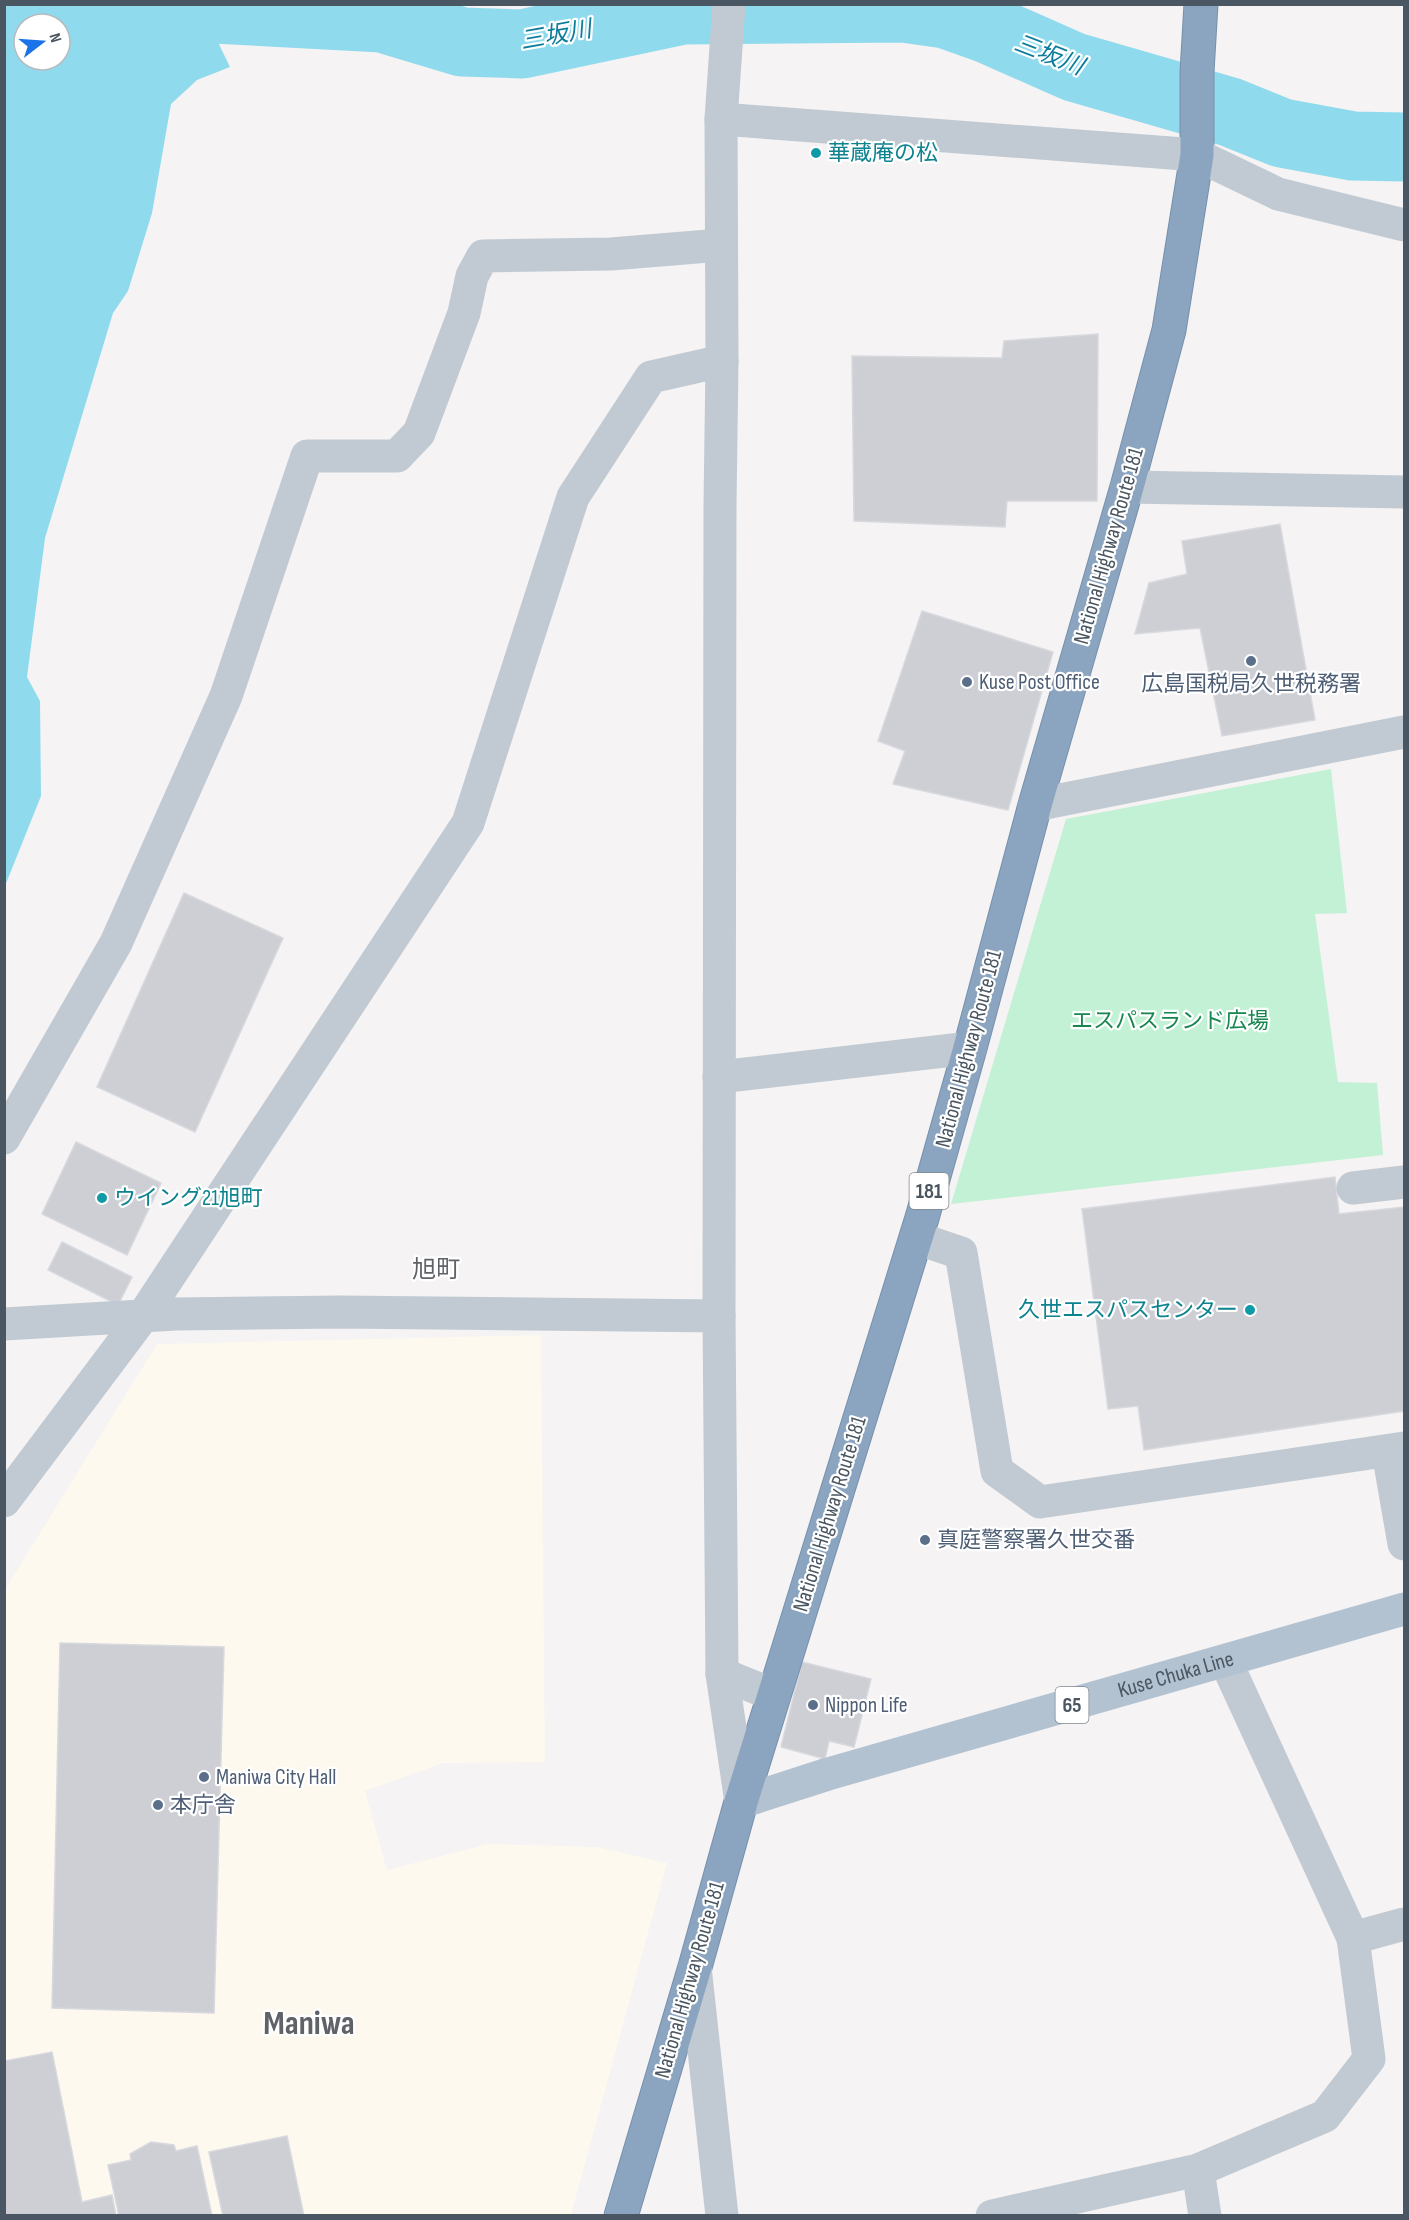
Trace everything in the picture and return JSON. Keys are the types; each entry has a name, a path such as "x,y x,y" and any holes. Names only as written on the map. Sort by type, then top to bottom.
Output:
{"highway":[{"name":"National Highway Route 181","path":"621,2216 741,1802 916,1238 1169,330 1197,155 1197,72 1201,4"}],"main road":[{"name":"Kuse Chuka Line","path":"741,1802 828,1774 1226,1662 1404,1609"}],"street":[{"path":"729,4 722,119 721,245 719,1316 722,1674 741,1802"},
{"path":"722,119 1197,155 1278,194 1404,225"},
{"path":"4,1138 116,943 226,696 307,456 397,456 419,433 464,314 472,276 483,256 612,254 721,245"},
{"path":"4,1501 143,1316 468,823 573,497 651,377 722,361"},
{"path":"1127,487 1404,492"},
{"path":"1035,805 1404,732"},
{"path":"719,1077 970,1048"},
{"path":"1353,1188 1404,1182"},
{"path":"916,1238 961,1253 997,1471 1040,1502 1396,1450 1404,1544"},
{"path":"4,1324 176,1314 340,1312 719,1316"},
{"path":"992,2216 1198,2170 1325,2116 1369,2059 1353,1938 1226,1662"},
{"path":"722,1674 774,1695"},
{"path":"1353,1938 1404,1924"},
{"path":"695,1967 722,2216"},
{"path":"1198,2170 1205,2216"}],"shaded area":[{"name":"Maniwa City Hall","path":"541,1335 545,1762 443,1763 365,1791 387,1870 488,1844 597,1847 667,1863 571,2215 5,2215 4,1591 157,1344"}],"green space":[{"name":"エスパスランド広場","path":"1331,769 1347,913 1315,914 1338,1082 1377,1083 1383,1155 951,1204 1066,819"}],"water":[{"path":"5,4 200,5 230,67 197,80 171,104 152,213 128,291 113,313 45,538 27,677 40,701 41,796 5,886"}],"building":[{"path":"1098,334 1097,501 1007,501 1005,527 854,521 852,356 1002,358 1004,341"},
{"path":"1280,524 1315,720 1222,736 1200,628 1135,634 1149,583 1187,574 1182,541"},
{"path":"922,611 1053,652 1008,810 893,784 905,751 878,741"},
{"path":"184,893 283,938 195,1132 97,1087"},
{"name":"ウイング21旭町","path":"76,1142 161,1183 127,1255 42,1214"},
{"name":"久世エスパスセンター","path":"1335,1177 1339,1214 1404,1207 1404,1411 1144,1450 1138,1406 1108,1409 1082,1209"},
{"path":"62,1242 132,1277 118,1305 48,1270"},
{"path":"60,1643 224,1647 214,2013 52,2008"},
{"path":"802,1662 871,1679 854,1747 829,1741 825,1759 781,1747"},
{"path":"52,2052 82,2202 112,2195 116,2216 4,2216 4,2061"},
{"path":"287,2136 304,2216 223,2216 209,2152"},
{"path":"151,2142 174,2145 176,2151 197,2146 212,2216 119,2216 108,2165 131,2160 130,2154"}],"waterway":[{"name":"三坂川","path":"118,4 382,18 462,42 522,44 683,10 904,8 946,14 988,29 1074,67 1230,112 1282,133 1353,146 1404,147"}],"place":[{"name":"華蔵庵の松","path":"816,153"},
{"name":"広島国税局久世税務署","path":"1251,661"},
{"name":"Kuse Post Office","path":"967,682"},
{"name":"ウイング21旭町","path":"102,1198"},
{"name":"久世エスパスセンター","path":"1250,1310"},
{"name":"真庭警察署久世交番","path":"925,1540"},
{"name":"Nippon Life","path":"813,1705"},
{"name":"Maniwa City Hall","path":"204,1777"},
{"name":"本庁舎","path":"158,1805"}],"district":[{"name":"旭町","path":"436,1269"},
{"name":"Maniwa","path":"309,2023"}]}
